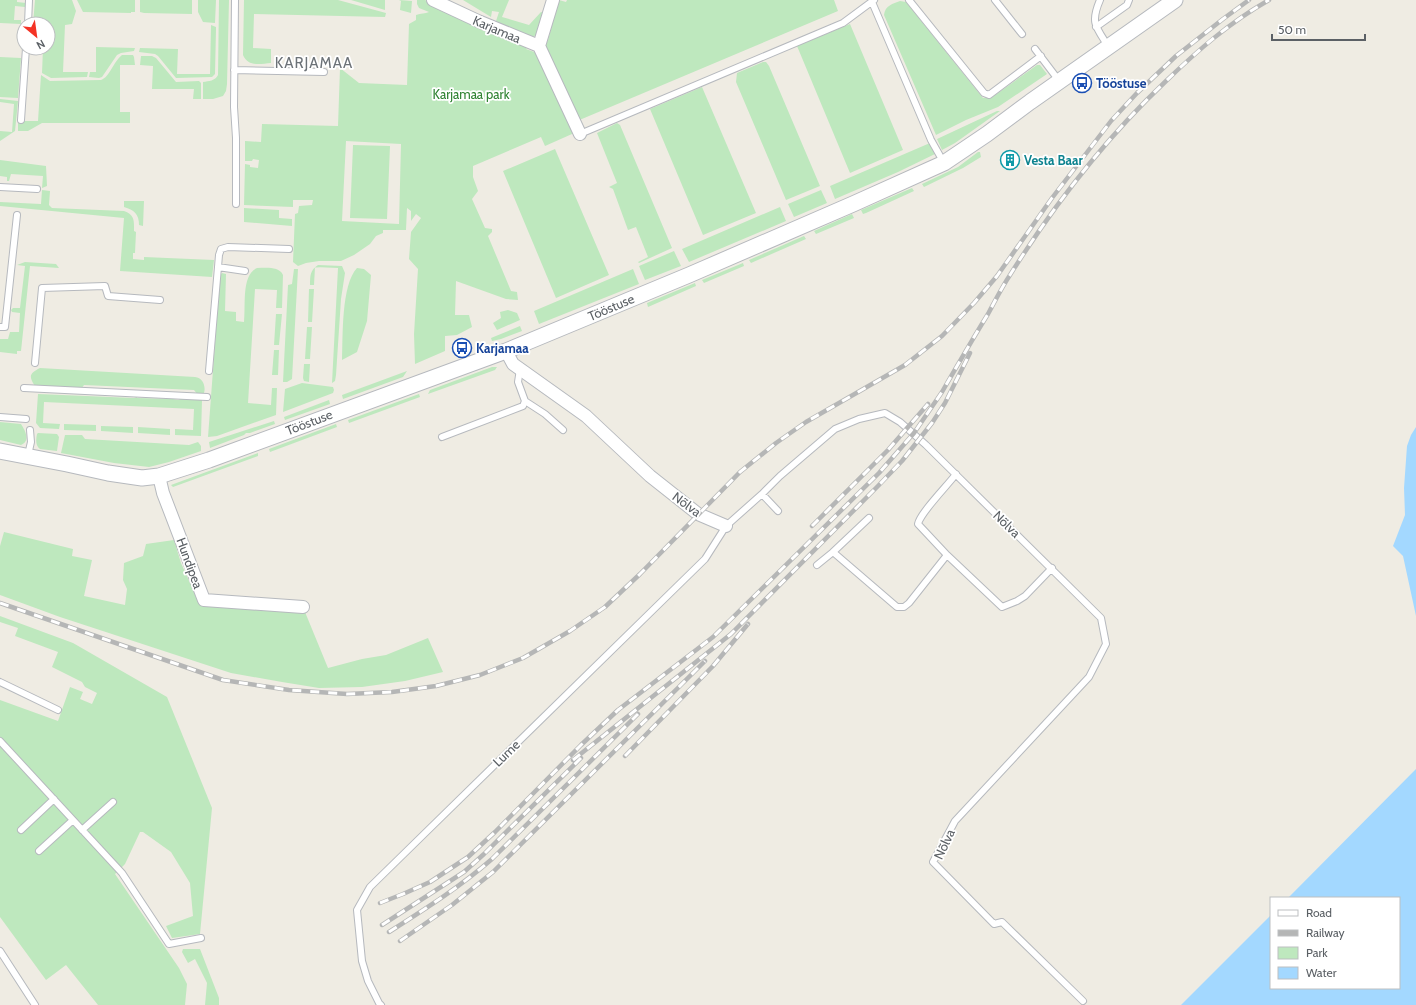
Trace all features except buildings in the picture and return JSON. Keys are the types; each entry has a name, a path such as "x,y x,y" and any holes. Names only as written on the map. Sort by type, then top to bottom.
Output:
{"street":[{"name":"Karjamaa","path":"433,0 478,21 539,46 553,0"},
{"name":"Tööstuse","path":"0,451 108,473 142,478 159,476 216,457 506,351 807,224 944,163 1175,0"},
{"path":"539,46 580,134"},
{"name":"Nõlva","path":"506,351 513,364 586,416 650,476 698,514 726,526"},
{"name":"Hundipea","path":"159,476 163,493 204,600 303,607"}],"lane":[{"path":"28,16 29,0"},
{"path":"235,0 234,107 236,138 236,204"},
{"path":"910,0 984,93 989,95 1041,56"},
{"path":"994,0 1022,34"},
{"path":"1100,0 1095,12 1096,27 1109,47"},
{"path":"1096,27 1127,5 1129,0"},
{"path":"580,134 843,23 873,1 932,140 944,163"},
{"path":"1035,48 1060,82"},
{"path":"21,120 25,56"},
{"path":"234,70 324,72"},
{"path":"0,187 37,189"},
{"path":"0,327 5,327 17,215"},
{"path":"209,371 219,255 222,249 228,247 289,249"},
{"path":"218,267 245,271"},
{"path":"35,363 42,288 105,286 108,296 160,300"},
{"path":"520,369 518,382 525,401 546,414 562,430"},
{"path":"24,388 207,397"},
{"path":"442,437 522,406 525,401"},
{"name":"Nõlva","path":"726,526 780,476 835,429 859,419 885,413 914,433 1101,618 1106,644 1089,677 955,821 933,862 994,924 1002,922 1083,1000"},
{"path":"0,417 26,419"},
{"path":"28,456 31,442 30,430"},
{"path":"956,474 922,516 918,524 947,555 1002,607 1025,596 1052,568"},
{"path":"762,494 778,511"},
{"path":"817,564 834,552 869,518"},
{"name":"Lume","path":"381,1005 378,1003 368,981 362,961 357,910 370,887 705,559 726,526"},
{"path":"834,552 897,606 904,607 909,604 947,555"},
{"path":"0,682 58,710"},
{"path":"0,741 122,873 170,944 201,938"},
{"path":"21,830 54,799"},
{"path":"82,830 113,802"},
{"path":"39,851 73,820"},
{"path":"0,951 35,1005"}],"green space":[{"path":"0,0 17,0 17,2 26,3 25,7 15,6 14,20 16,20 16,24 0,23"},
{"path":"35,0 72,0 76,11 72,24 65,25 63,72 88,72 87,77 51,78 42,73 43,56 56,56 56,16 34,16"},
{"path":"77,0 135,0 135,12 83,12"},
{"path":"140,0 192,0 192,14 140,12"},
{"path":"198,0 216,0 215,23 203,22 198,12"},
{"path":"219,0 229,0 226,91 223,96 213,99 203,99 203,82 214,80 218,75"},
{"path":"244,0 338,0 386,13 385,17 254,14 253,48 271,49 271,63 255,64 245,59 243,55"},
{"path":"351,0 385,0 385,10"},
{"path":"399,0 412,1 411,13 400,10 401,1"},
{"name":"Karjamaa park","path":"417,0 425,0 528,47 526,49 537,53 548,40 559,0 566,2 567,0 834,0 838,11 570,124 573,130 572,134 545,146 541,137 473,166 473,177 478,191 472,199 485,228 492,229 492,232 488,236 511,291 517,292 518,300 506,299 456,281 455,315 469,315 472,327 457,335 445,336 445,351 415,364 414,334 418,269 409,259 411,232 421,218 416,214 411,221 411,211 407,208 406,230 383,230 383,233 376,236 370,244 354,255 341,261 319,261 298,266 293,262 295,214 298,213 299,206 312,205 313,200 293,200 293,207 244,205 245,164 250,165 250,167 258,168 259,160 253,159 252,161 245,161 245,141 261,142 262,124 338,126 340,68 359,83 407,85 409,24 416,20 416,15 429,12 419,8","holes":["346,141 401,144 399,224 342,221"]},
{"path":"463,0 509,0 502,17 529,25 541,12 546,13 540,32 533,37 495,24 499,12 492,11 491,17"},
{"path":"900,1 906,2 983,98 991,98 1037,65 1040,65 1047,74 998,107 966,120 936,135 884,15 888,7"},
{"path":"850,24 903,150 850,173 797,46"},
{"path":"211,25 216,27 215,74 212,77 176,78 158,56 155,54 139,52 140,48 178,49 177,74 210,74"},
{"path":"96,47 135,48 134,51 117,55 102,77 99,78 89,77 90,72 96,72"},
{"path":"122,55 133,55 135,65 120,65 120,112 130,112 130,123 42,123 28,131 18,131 18,121 38,121 41,75 50,81 101,80 107,76 116,61"},
{"path":"141,56 152,56 156,58 176,82 199,81 201,83 201,99 193,99 194,89 152,89 153,66 140,65"},
{"path":"0,57 21,58 18,98 0,97"},
{"path":"766,62 769,66 820,186 786,200 736,82 737,73"},
{"path":"702,87 756,213 703,235 650,109"},
{"path":"0,99 18,101 15,131 0,141 0,131 12,132 14,104 0,102"},
{"path":"997,111 1000,111 955,143 942,150 937,139"},
{"path":"617,123 620,125 672,248 639,263 638,262 648,257 636,227 628,230 613,189 609,187 617,183 597,133"},
{"path":"930,143 935,154 898,172 835,199 830,186"},
{"path":"353,145 390,146 387,219 350,218"},
{"path":"555,149 609,275 556,298 503,171"},
{"path":"980,152 981,157 963,168 924,187 922,184 958,167"},
{"path":"0,160 46,166 47,186 42,188 43,176 11,174 9,181 7,181 7,177 0,176"},
{"path":"912,188 914,191 866,213 863,214 861,210"},
{"path":"42,190 50,191 49,205 52,208 124,211 130,214 134,221 134,231 136,232 135,253 133,253 133,259 144,260 144,257 214,260 212,277 120,271 124,218 0,206 0,202 41,204"},
{"path":"821,190 827,203 794,217 788,204"},
{"path":"124,201 144,201 143,226 139,225 137,215 135,213 124,207"},
{"path":"780,207 786,221 689,262 682,249"},
{"path":"244,208 279,210 279,218 292,219 292,226 244,222"},
{"path":"852,214 854,218 816,234 814,231"},
{"path":"804,236 806,239 751,263 749,260"},
{"path":"674,251 681,266 645,280 639,266"},
{"path":"25,262 56,264 59,268 30,266 21,351 17,351 17,354 0,352 0,339 8,339 10,332 19,332 20,313 12,312 11,310 13,308 20,308 25,266 17,265"},
{"path":"743,263 744,266 704,283 702,280"},
{"path":"318,265 342,266 345,273 341,299 336,375 335,381 332,383 338,268 315,267"},
{"path":"315,267 314,285 310,285 311,274"},
{"path":"257,268 279,270 283,275 282,308 276,308 277,290 255,289 248,403 271,405 272,388 277,388 276,415 217,436 208,437 220,276 222,273 226,274 225,311 236,312 236,321 244,322 246,284 248,277"},
{"path":"357,268 364,269 371,275 367,321 357,352 342,360 345,299 348,286"},
{"path":"294,269 298,269 292,379 287,382 283,382 288,285 292,284"},
{"path":"633,269 639,284 539,324 534,311"},
{"path":"695,283 696,286 648,307 647,303"},
{"path":"309,289 314,289 312,322 308,322"},
{"path":"508,310 517,313 520,320 497,330 493,323 501,318 500,312"},
{"path":"276,314 282,314 279,345 274,345"},
{"path":"520,326 522,331 492,341 491,338"},
{"path":"307,327 312,327 310,359 305,359"},
{"path":"274,350 279,350 278,375 272,375"},
{"path":"304,364 310,364 309,382 304,381 303,378"},
{"path":"492,367 497,367 495,370 428,394 430,390"},
{"path":"40,368 195,377 202,381 205,390 204,393 198,395 194,390 84,385 81,389 35,386 31,380 31,375"},
{"path":"407,371 403,377 343,399 342,395"},
{"path":"302,383 333,387 334,390 333,393 283,412 285,389"},
{"path":"38,394 202,400 201,436 175,435 175,429 193,430 194,409 44,402 43,423 60,424 59,429 40,428 36,423"},
{"path":"419,394 420,397 349,423 348,420"},
{"path":"329,400 330,404 285,420 284,417"},
{"path":"274,421 275,424 246,433 210,448 209,442"},
{"path":"0,422 21,424 26,435 26,441 21,445 0,440"},
{"path":"64,424 96,425 96,431 64,430"},
{"path":"336,424 337,427 270,452 269,449"},
{"path":"101,426 133,427 133,433 101,431"},
{"path":"138,427 170,429 170,435 138,433"},
{"path":"38,433 57,434 59,437 57,451 40,449 36,442"},
{"path":"65,435 82,435 85,439 189,445 198,442 201,446 201,451 149,467 114,463 61,453"},
{"path":"258,453 258,456 173,487 171,485"},
{"path":"4,532 73,549 72,556 92,560 84,596 125,605 127,589 123,580 124,563 143,556 146,544 174,540 181,563 198,601 211,606 305,612 328,668 362,659 386,655 428,638 443,672 405,681 362,687 319,688 231,673 60,617 0,595 0,546"},
{"path":"0,616 73,643 167,697 212,808 200,934 172,938 166,926 193,916 190,883 171,852 143,832 140,832 125,864 115,874 179,968 187,984 185,1005 98,1005 66,965 46,980 0,917 0,700 58,721 70,687 83,692 80,699 92,704 97,693 85,687 82,682 52,667 58,652 15,636 18,628 0,622"},
{"path":"183,949 200,949 219,998 219,1005 205,1005 207,983 195,959 188,963 182,952"}],"water":[{"path":"1416,427 1416,616 1403,556 1393,546 1405,515 1404,488 1407,446"},
{"path":"1416,769 1416,1005 1181,1005 1270,916 1270,989 1400,989 1400,897 1289,897"}],"railway":[{"path":"0,603 223,680 289,690 347,694 392,692 436,686 480,675 523,658 570,631 605,607 640,574 740,472 776,443 806,422 905,365 942,336 974,303 997,276 1052,198 1111,121 1137,93 1176,56 1249,0"},
{"path":"380,903 430,882 468,857 618,710 713,637 879,473 914,433 942,392 1004,284 1044,223 1101,150 1143,104 1189,59 1227,27 1269,0"},
{"path":"573,760 731,634 878,486 902,461 932,423 945,403 970,353"},
{"path":"812,526 888,450 928,404"},
{"path":"625,756 713,666 748,624"},
{"path":"400,941 452,905 493,872 705,661"},
{"path":"389,932 455,888 492,859 638,714"},
{"path":"382,925 464,872 581,758"}],"place":[{"name":"Tööstuse","path":"1082,83"},
{"name":"Vesta Baar","path":"1010,160"},
{"name":"Karjamaa","path":"462,348"}],"district":[{"name":"KARJAMAA","path":"314,63"}]}
